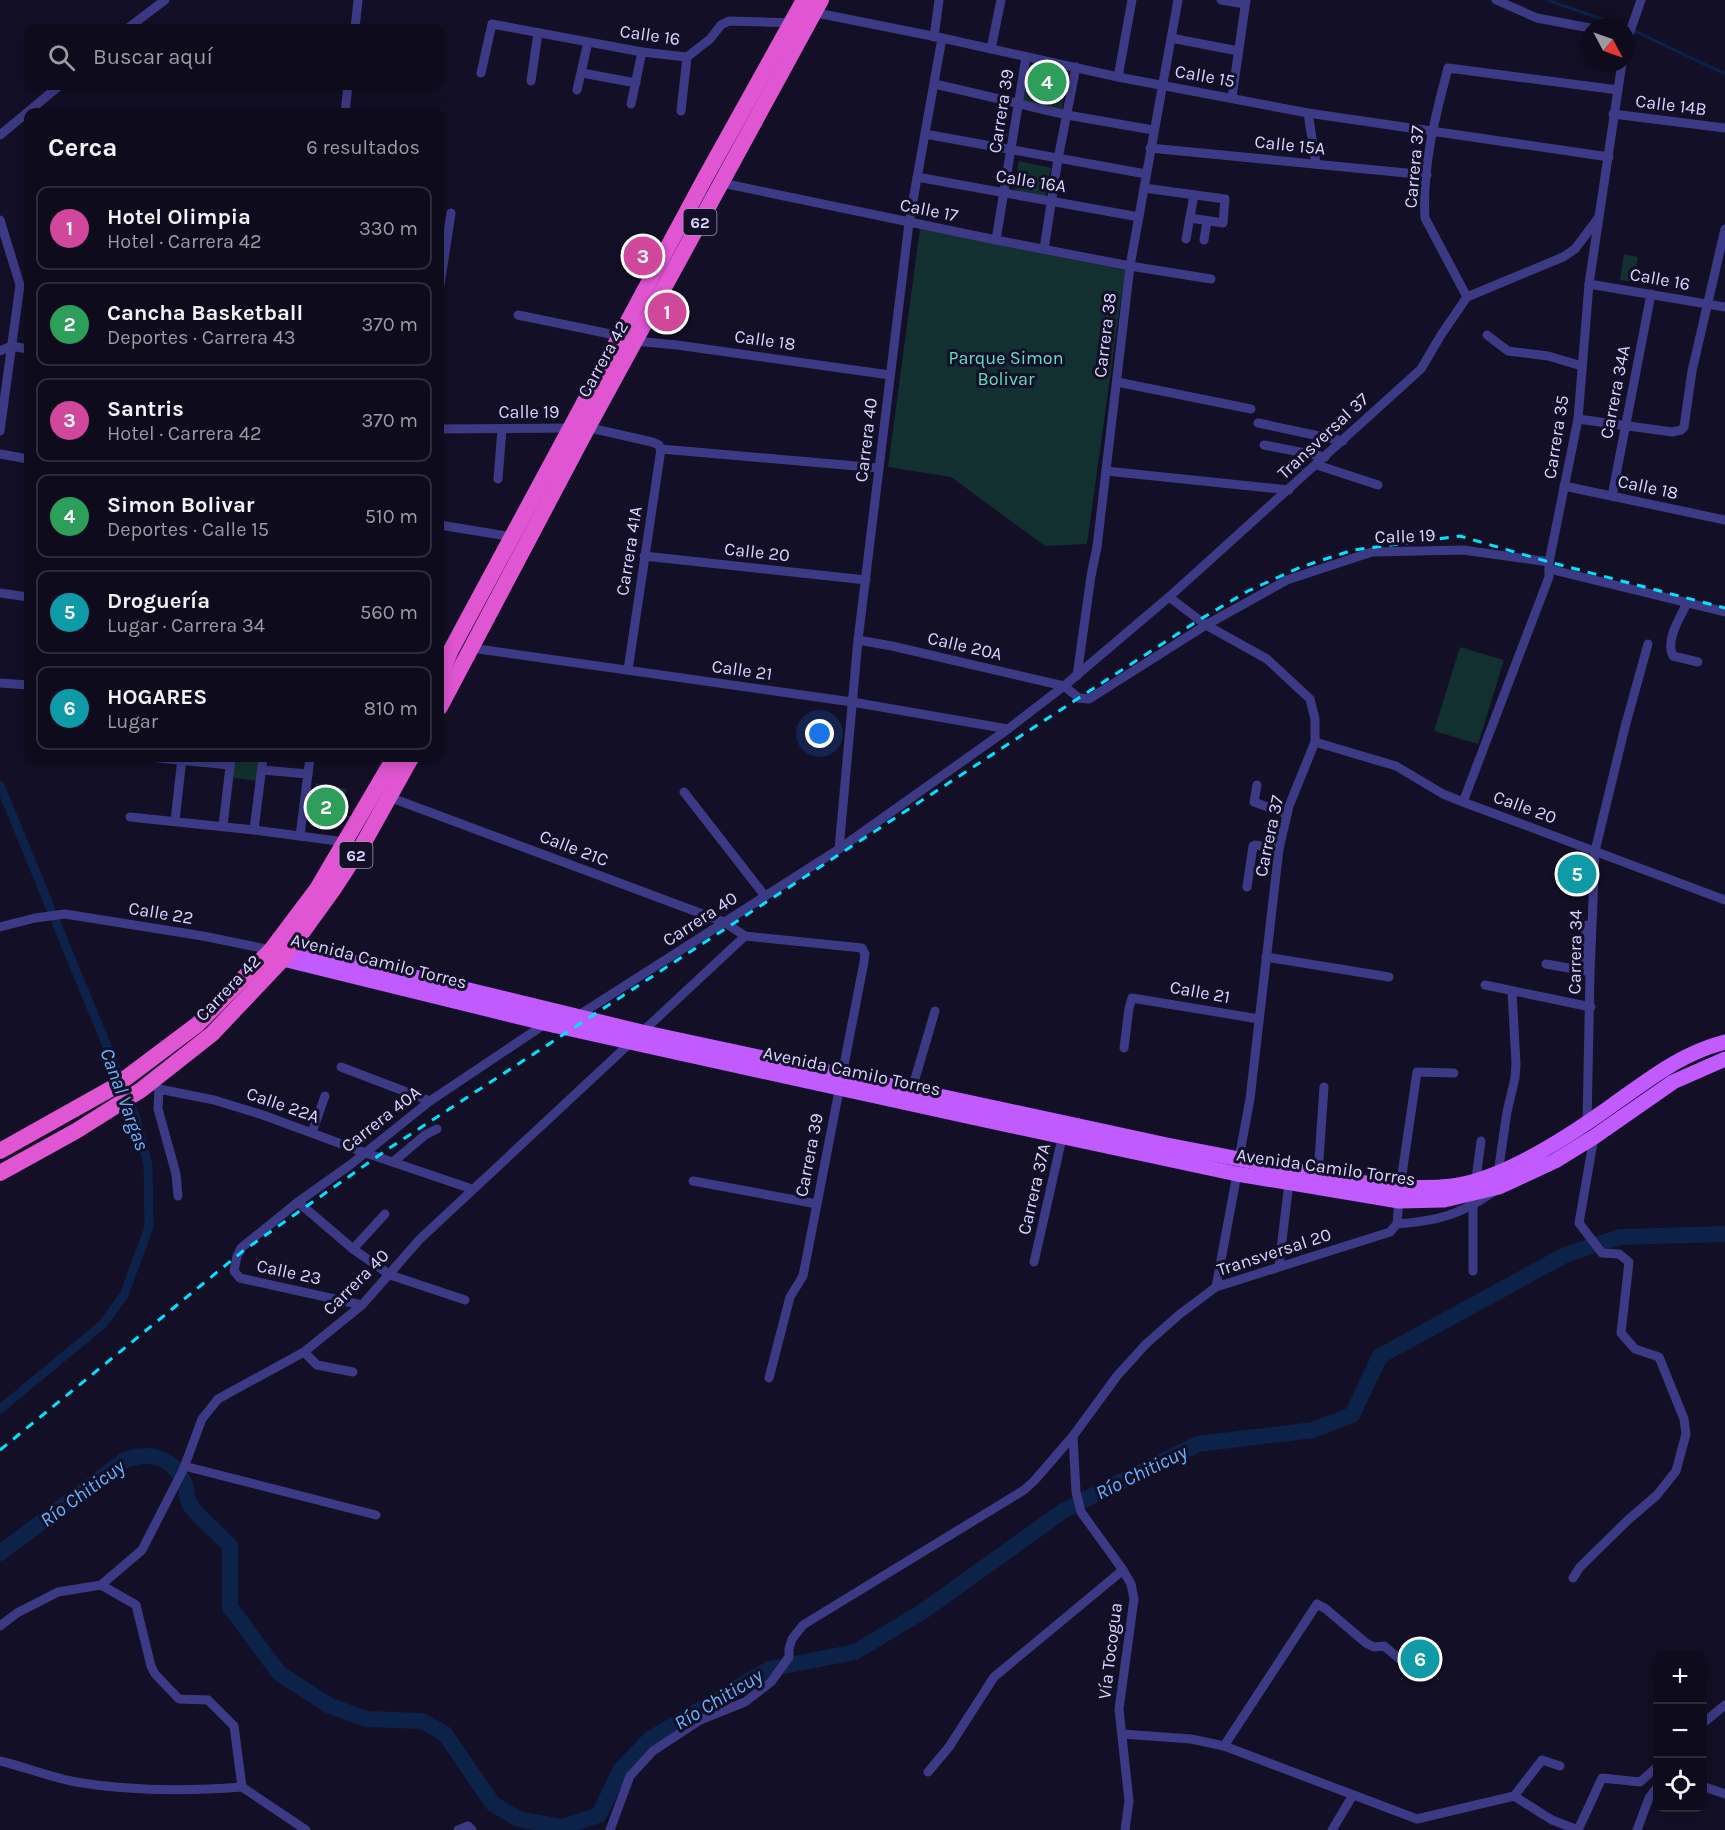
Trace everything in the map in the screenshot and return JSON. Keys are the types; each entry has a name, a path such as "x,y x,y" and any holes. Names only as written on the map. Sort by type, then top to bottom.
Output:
{"highway":[{"name":"Carrera 42","path":"445,649 513,537 571,429 722,183 806,9"},
{"name":"Carrera 42","path":"444,699 588,427 628,339 806,9"},
{"name":"Carrera 42","path":"0,1151 114,1087 198,1024 282,952 392,762"},
{"name":"Carrera 42","path":"0,1173 150,1087 212,1034 335,887 363,844 409,762"}],"main road":[{"name":"Avenida Camilo Torres","path":"282,952 636,1037 1064,1130 1239,1158 1399,1194 1476,1179 1499,1180"},
{"name":"Avenida Camilo Torres","path":"551,1017 579,1016 636,1037"},
{"name":"Avenida Camilo Torres","path":"1590,1130 1673,1062 1725,1042"},
{"name":"Avenida Camilo Torres","path":"840,1081 912,1089 1237,1174 1444,1200 1499,1180 1552,1145 1590,1130 1673,1082 1725,1059"}],"street":[{"path":"133,24 165,0"},
{"path":"355,24 358,0"},
{"name":"Carrera 40","path":"838,849 858,640 909,223 935,84 939,0"},
{"path":"991,0 1001,1 991,49"},
{"path":"1118,77 1132,0"},
{"name":"Carrera 38","path":"1077,675 1097,547 1130,266 1178,0"},
{"path":"1221,0 1246,2 1232,97"},
{"path":"1496,0 1537,18 1581,26"},
{"path":"1634,18 1641,0"},
{"name":"Calle 15","path":"806,9 1118,77 1308,113 1609,157"},
{"name":"Calle 16","path":"481,73 492,24 642,52 687,57 710,39 721,25 729,21 806,9"},
{"path":"531,81 538,33"},
{"path":"1171,38 1238,51"},
{"path":"577,90 588,42"},
{"path":"631,104 642,52"},
{"path":"681,111 687,57"},
{"name":"Carrera 39","path":"996,240 1026,57"},
{"path":"1044,249 1076,67"},
{"name":"Carrera 37","path":"1467,297 1425,218 1432,132 1448,68 1618,90"},
{"name":"Carrera 35","path":"1463,802 1549,577 1549,566 1578,419 1589,284 1621,72"},
{"path":"582,73 636,83"},
{"path":"935,84 1066,115 1153,130"},
{"path":"32,108 53,90"},
{"path":"345,108 348,90"},
{"path":"1308,113 1316,164"},
{"name":"Calle 14B","path":"1613,114 1725,128"},
{"path":"0,135 24,115"},
{"path":"926,134 1146,174"},
{"name":"Calle 15A","path":"1150,148 1427,175"},
{"name":"Calle 16A","path":"917,177 1139,217"},
{"name":"Calle 17","path":"722,183 909,223 1130,266 1211,279"},
{"path":"1144,188 1225,199 1223,224 1190,218"},
{"path":"1186,238 1194,195"},
{"path":"444,259 451,213"},
{"path":"1467,297 1563,257 1575,249 1599,217"},
{"path":"0,220 4,248 20,285 0,431"},
{"path":"1204,240 1207,221"},
{"path":"1578,419 1672,432 1682,430 1692,371 1725,229"},
{"name":"Calle 16","path":"1589,284 1725,307"},
{"name":"Carrera 34A","path":"1612,496 1651,294"},
{"name":"Transversal 37","path":"1064,686 1169,597 1421,369 1467,297"},
{"name":"Calle 18","path":"518,315 628,339 890,375"},
{"path":"1487,335 1508,351 1548,356 1582,366"},
{"path":"0,351 12,346 24,348"},
{"path":"1117,382 1251,409"},
{"path":"1258,423 1343,441"},
{"name":"Calle 19","path":"444,429 588,427 652,442 659,445 661,449"},
{"path":"498,479 502,429"},
{"path":"1264,445 1325,457"},
{"path":"661,449 879,468"},
{"name":"Carrera 41A","path":"628,670 661,449"},
{"path":"0,454 24,458"},
{"path":"1317,465 1378,485"},
{"path":"1106,471 1289,489"},
{"name":"Calle 18","path":"1564,486 1725,520"},
{"path":"444,526 513,537"},
{"name":"Calle 19","path":"1206,625 1287,580 1372,552 1463,550 1549,566 1725,612"},
{"name":"Calle 20","path":"644,556 866,580"},
{"path":"0,593 24,596"},
{"name":"Carrera 37","path":"1169,597 1206,625 1267,659 1310,699 1315,719 1315,742 1287,814 1279,849 1250,1099 1239,1158"},
{"path":"1687,603 1675,629 1670,649 1673,656 1698,662"},
{"path":"1064,686 1079,698 1089,699 1206,625"},
{"name":"Calle 20A","path":"858,640 1064,686"},
{"name":"Carrera 34","path":"1573,1578 1580,1567 1657,1495 1676,1471 1686,1434 1684,1419 1659,1357 1635,1349 1621,1333 1629,1262 1618,1254 1602,1253 1579,1223 1590,1130 1591,1007 1585,972 1592,924 1595,851 1648,644"},
{"name":"Calle 21","path":"471,648 852,702 1008,729"},
{"path":"0,683 24,685"},
{"name":"Carrera 40","path":"579,1016 838,849 1008,729 1064,686"},
{"name":"Calle 20","path":"1315,742 1396,766 1443,794 1725,900"},
{"path":"175,821 182,762"},
{"path":"223,826 231,762"},
{"path":"255,830 263,762"},
{"path":"300,836 310,762"},
{"path":"262,770 308,774"},
{"path":"1257,785 1254,802 1287,814"},
{"path":"684,792 765,896"},
{"name":"Calle 21C","path":"389,796 724,922 745,936"},
{"path":"130,817 223,826 345,842"},
{"path":"1246,887 1254,846 1279,849"},
{"name":"Calle 22","path":"0,927 64,914 203,936 282,952"},
{"name":"Carrera 40","path":"101,1585 142,1550 175,1487 202,1419 218,1399 304,1352 362,1305 420,1239 745,936"},
{"name":"Carrera 39","path":"745,936 849,945 861,948 865,954 803,1276 790,1297 769,1378"},
{"path":"1266,957 1389,977"},
{"path":"1546,964 1585,972"},
{"path":"1485,985 1591,1007"},
{"path":"1499,1180 1516,1071 1512,991"},
{"name":"Calle 21","path":"1124,1048 1132,998 1259,1019"},
{"path":"912,1089 935,1011"},
{"name":"Carrera 40A","path":"241,1248 430,1101 551,1017"},
{"path":"341,1067 430,1101"},
{"path":"1397,1224 1399,1194 1417,1072 1454,1073"},
{"path":"150,1087 176,1174 178,1196"},
{"name":"Calle 22A","path":"150,1087 214,1100 472,1189"},
{"path":"1318,1174 1324,1087"},
{"path":"312,1132 325,1096"},
{"path":"393,1162 425,1135 437,1129"},
{"name":"Carrera 37A","path":"1034,1262 1064,1130"},
{"path":"1476,1179 1481,1141"},
{"path":"1216,1287 1237,1174"},
{"name":"Transversal 20","path":"1073,1436 1117,1376 1146,1344 1216,1287 1390,1232 1397,1224 1426,1222 1473,1205 1499,1180"},
{"path":"693,1181 817,1204"},
{"path":"1279,1266 1289,1182"},
{"path":"298,1202 353,1249 390,1275 465,1300"},
{"path":"1473,1205 1473,1271"},
{"path":"353,1249 385,1214"},
{"name":"Calle 23","path":"241,1248 234,1271 240,1278 362,1305"},
{"path":"304,1352 318,1365 353,1372"},
{"path":"610,1830 630,1776 653,1751 700,1720 746,1702 771,1682 787,1661 792,1639 803,1625 1024,1490 1073,1436"},
{"name":"Vía Tocogua","path":"1073,1436 1076,1492 1081,1512 1123,1570 1131,1584 1134,1599 1119,1709 1129,1801 1125,1830"},
{"path":"183,1468 376,1515"},
{"path":"928,1772 949,1747 994,1677 1123,1570"},
{"path":"0,1626 17,1613 58,1592 101,1585 136,1605 155,1674 179,1699 207,1700 234,1726 242,1787"},
{"path":"1224,1746 1317,1604 1366,1643 1374,1647 1384,1646 1407,1665"},
{"path":"1707,1720 1725,1705"},
{"path":"1122,1734 1191,1739 1224,1746 1418,1819 1514,1796 1542,1760 1560,1766"},
{"path":"0,1761 74,1782 214,1790 242,1787 306,1830"},
{"path":"1514,1796 1552,1820 1578,1830 1602,1778 1640,1782 1653,1770"},
{"path":"1707,1788 1725,1794"},
{"path":"1637,1830 1653,1793"},
{"path":"1332,1830 1353,1795"},
{"path":"458,1830 468,1827 472,1830"}],"green space":[{"path":"1031,64 1069,71 1062,110 1023,102"},
{"path":"1019,161 1051,168 1045,196 1013,189"},
{"name":"Parque Simon Bolivar","path":"920,228 1125,270 1087,544 1045,546 951,477 888,467"},
{"path":"1624,254 1638,257 1634,282 1620,280"},
{"path":"1460,647 1504,660 1478,744 1434,731"},
{"path":"235,762 260,762 258,781 233,778"},
{"path":"315,783 347,789 331,831 310,826"}],"waterway":[{"path":"1547,0 1599,18"},
{"path":"1635,31 1725,74"},
{"name":"Canal Vargas","path":"0,785 122,1083"},
{"name":"Canal Vargas","path":"0,1409 103,1324 124,1295 149,1227 148,1165 136,1118 127,1096"},
{"name":"Río Chiticuy","path":"0,1553 125,1460 143,1456 159,1458 167,1462 179,1474 184,1482 190,1505 230,1546 230,1607 279,1673 328,1705 366,1719 422,1721 445,1734 493,1804 519,1819 562,1827 599,1815 621,1769 650,1739 769,1669 855,1652 925,1610 1063,1511 1080,1502 1198,1444 1313,1430 1352,1415 1380,1356 1565,1255 1620,1237 1725,1234"}],"railway":[{"path":"0,1450 243,1251 388,1149 1111,677 1248,591 1301,567 1353,550 1460,536 1725,608"}],"place":[{"name":"Simon Bolivar","path":"1047,82"},
{"name":"Santris","path":"643,256"},
{"name":"Hotel Olimpia","path":"667,312"},
{"name":"Cancha Basketball","path":"326,807"},
{"name":"Droguería","path":"1577,874"},
{"name":"HOGARES","path":"1420,1659"}]}
